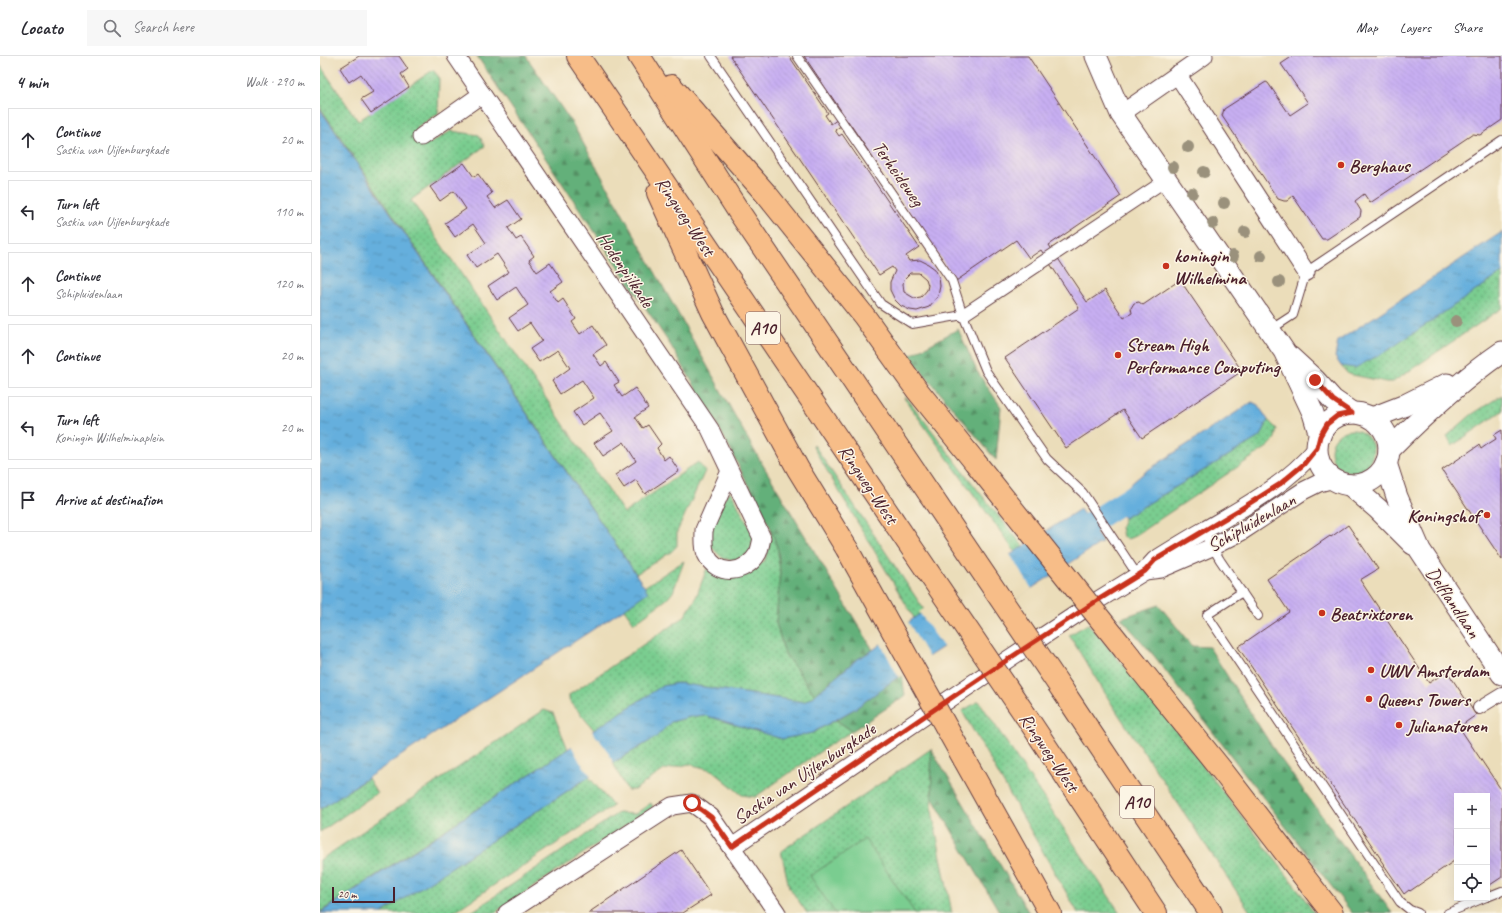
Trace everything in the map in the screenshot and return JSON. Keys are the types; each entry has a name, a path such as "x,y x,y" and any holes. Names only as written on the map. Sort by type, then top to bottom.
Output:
{"highway":[{"name":"Ringweg-West","path":"578,56 1026,716 1156,913"},
{"name":"A10","path":"639,56 739,212 1063,691 1211,913"},
{"path":"644,56 767,195 864,316 917,390 1229,780 1332,913"},
{"name":"A10","path":"633,137 713,313 798,470 847,549 1050,913"}],"street":[{"name":"Hodenpijlkade","path":"456,56 710,429 762,538 759,552 752,560 741,569 725,571 715,566 706,554 703,540 704,530 730,471"},
{"path":"1096,56 1121,114 1269,331 1284,351 1315,380 1333,400 1352,413"},
{"path":"1121,114 1204,56"},
{"path":"1177,74 1306,272"},
{"path":"421,137 482,94"},
{"path":"962,315 1166,180"},
{"path":"1284,351 1313,413 1318,442 1318,455 1322,467 1342,482 1361,484 1371,480 1380,473 1388,457 1426,414 1482,365"},
{"path":"1372,418 1420,398 1482,365 1502,352"},
{"path":"1318,442 1323,429 1332,420 1342,414 1361,413 1377,421 1385,431 1389,441 1388,457"},
{"name":"Schipluidenlaan","path":"1010,658 1098,600 1141,574 1155,560 1280,484 1304,464 1318,442"},
{"name":"Delflandlaan","path":"1388,457 1397,498 1420,550 1502,674"},
{"name":"Schipluidenlaan","path":"1141,574 1161,569 1212,547 1241,532 1303,491 1318,483 1342,482"},
{"name":"Delflandlaan","path":"1342,482 1378,509 1420,550"},
{"name":"Saskia van Uijlenburgkade","path":"508,913 672,806 692,803 711,817 732,847 1010,658"},
{"path":"1480,708 1502,694"},
{"path":"732,847 777,913"}],"lane":[{"path":"710,56 881,304 912,324 962,315"},
{"name":"Terheideweg","path":"797,56 952,281 962,315 986,371 1047,459 1083,493 1114,539 1141,574"},
{"path":"1269,331 1293,315 1306,272 1502,140"},
{"path":"1202,531 1258,616"},
{"path":"1242,592 1207,615 1400,902 1410,910 1418,913"},
{"path":"1490,896 1502,891"},
{"path":"1448,913 1476,901"}],"green space":[{"path":"477,56 526,56 572,123 754,450 873,650 856,660 815,695 785,654 776,623 780,573 778,550 771,529 717,424 671,346"},
{"path":"320,65 358,121 433,70 439,77 438,114 417,127 429,144 451,131 479,135 485,146 411,200 624,513 698,462 705,471 677,532 677,546 671,552 636,574 320,107"},
{"path":"1502,273 1502,308 1393,382 1386,382 1348,374 1341,366 1355,367 1389,349"},
{"path":"958,329 977,371 1001,407 996,460 909,356"},
{"path":"1502,395 1502,411 1452,446 1447,436 1471,415"},
{"path":"906,397 1023,546 1015,552 904,398"},
{"path":"1268,420 1277,429 1275,438 1269,446 1133,537 1127,539 1123,537 1121,527 1124,518 1261,436"},
{"path":"1352,430 1367,436 1373,451 1367,466 1352,472 1337,466 1331,451 1337,436"},
{"path":"814,445 925,611 914,618 813,447"},
{"path":"731,492 754,536 751,552 736,560 724,559 714,550 710,543 712,524 727,493"},
{"path":"771,529 778,550 780,573 776,623 785,654 815,695 804,702 678,683 662,686 594,730 569,700 569,695 684,617 695,600 707,568 735,576 749,574 764,561 769,548"},
{"path":"684,561 673,592 667,599 634,623 624,609 647,592 644,587"},
{"path":"1159,605 1192,646 1209,647 1275,751 1392,913 1352,913 1155,657 1121,618"},
{"path":"1088,624 1144,689 1300,892 1314,913 1251,913 1113,706 1069,635"},
{"path":"902,674 905,696 852,731 836,720 856,708"},
{"path":"979,701 1120,913 1078,913 962,711"},
{"path":"544,710 553,713 568,749 320,912 320,860"},
{"path":"704,715 782,739 812,733 836,720 852,731 755,797 742,795 712,770 689,764 664,770 634,790 627,790 613,763 655,738 671,722"},
{"path":"931,749 932,811 952,913 807,913 789,887 781,851"},
{"path":"931,749 1029,913 1000,913 932,797"},
{"path":"589,777 613,806 452,913 382,913"},
{"path":"368,778 377,793 320,832 320,809"},
{"path":"651,803 653,807 494,913 470,913 618,813 635,814"},
{"path":"865,839 915,913 835,913 810,876"}],"water":[{"path":"320,109 648,592 320,809"},
{"path":"1502,232 1502,273 1390,349 1355,368 1341,366 1335,357 1338,341"},
{"path":"1252,402 1258,405 1268,420 1261,436 1124,518 1109,502 1145,472"},
{"path":"1080,509 1102,542 902,674 856,708 812,733 782,739 704,715 671,722 655,738 584,780 382,913 320,913 662,686 678,683 804,702 815,695 856,660 873,650 914,618"}],"pier":[{"path":"1009,553 1032,589 944,648 919,612"},
{"path":"907,620 929,658 899,678 880,642"},
{"path":"591,730 605,747 614,764 592,777 580,762 571,745"}],"building":[{"path":"359,56 399,56 408,69 401,74 409,87 371,113 361,99 373,92 361,74 349,82 340,68"},
{"path":"730,56 789,56 828,113 825,115 831,124 844,115 804,56 1028,56 1121,196 1049,245 1087,302 1105,290 1124,318 1132,313 1131,308 1134,303 1139,302 1143,305 1180,280 1242,371 1142,438 1123,410 1066,448 1005,358 1079,308 1041,250 1029,258 1016,240 956,281 848,121 835,130 839,136 842,134 919,247 906,256 909,261 920,260 935,269 939,277 940,286 938,296 929,307 917,311 910,310 901,306 895,300 890,290 890,282 895,271 892,267 879,275","holes":["910,273 919,273 926,279 928,285 927,290 921,297 914,298 904,292 903,284 904,279"]},
{"name":"Berghaus","path":"1293,56 1502,56 1502,120 1480,135 1473,134 1370,203 1364,194 1355,201 1361,211 1360,217 1327,239 1322,239 1293,196 1287,201 1278,199 1222,116 1224,109 1266,82 1290,115 1308,103 1281,64"},
{"path":"464,163 474,177 478,174 492,193 487,197 495,208 508,200 521,219 508,228 516,240 521,237 534,256 529,260 537,272 550,263 563,282 550,291 558,303 563,299 576,319 572,322 580,334 593,325 606,345 593,354 601,366 606,362 619,382 614,385 622,397 635,388 648,408 635,417 643,428 648,425 661,444 657,448 664,460 669,456 679,471 645,494 636,480 624,488 615,475 636,461 624,442 603,456 594,443 613,431 600,413 582,425 573,412 594,398 582,380 560,394 552,381 570,368 558,350 539,362 530,349 542,341 530,323 518,331 509,318 528,305 516,287 497,300 488,286 509,272 497,254 476,268 467,255 486,243 473,224 455,237 445,223 466,209 454,191 440,201 430,187"},
{"name":"Koningshof","path":"1502,430 1502,560 1442,470 1479,445 1481,449 1496,439 1494,435"},
{"name":"Queens Towers","path":"1348,525 1378,569 1360,580 1429,683 1447,671 1476,715 1459,727 1502,791 1502,877 1490,885 1490,793 1454,793 1454,861 1404,894 1238,647 1289,612 1267,579 1330,536 1331,537"},
{"path":"681,850 711,895 683,913 588,913"}],"waterway":[{"path":"1065,539 1139,492"}],"place":[{"name":"Berghaus","path":"1341,165"},
{"name":"koningin Wilhelmina","path":"1166,266"},
{"name":"Stream High Performance Computing","path":"1118,355"},
{"name":"Koningshof","path":"1487,515"},
{"name":"Beatrixtoren","path":"1322,613"},
{"name":"UWV Amsterdam","path":"1371,670"},
{"name":"Queens Towers","path":"1369,699"},
{"name":"Julianatoren","path":"1399,725"}],"route":[{"path":"692,803 711,817 732,847 1010,658 1145,571 1155,560 1280,484 1304,464 1317,448 1320,436 1327,424 1337,416 1352,413 1333,400 1315,380"}]}
